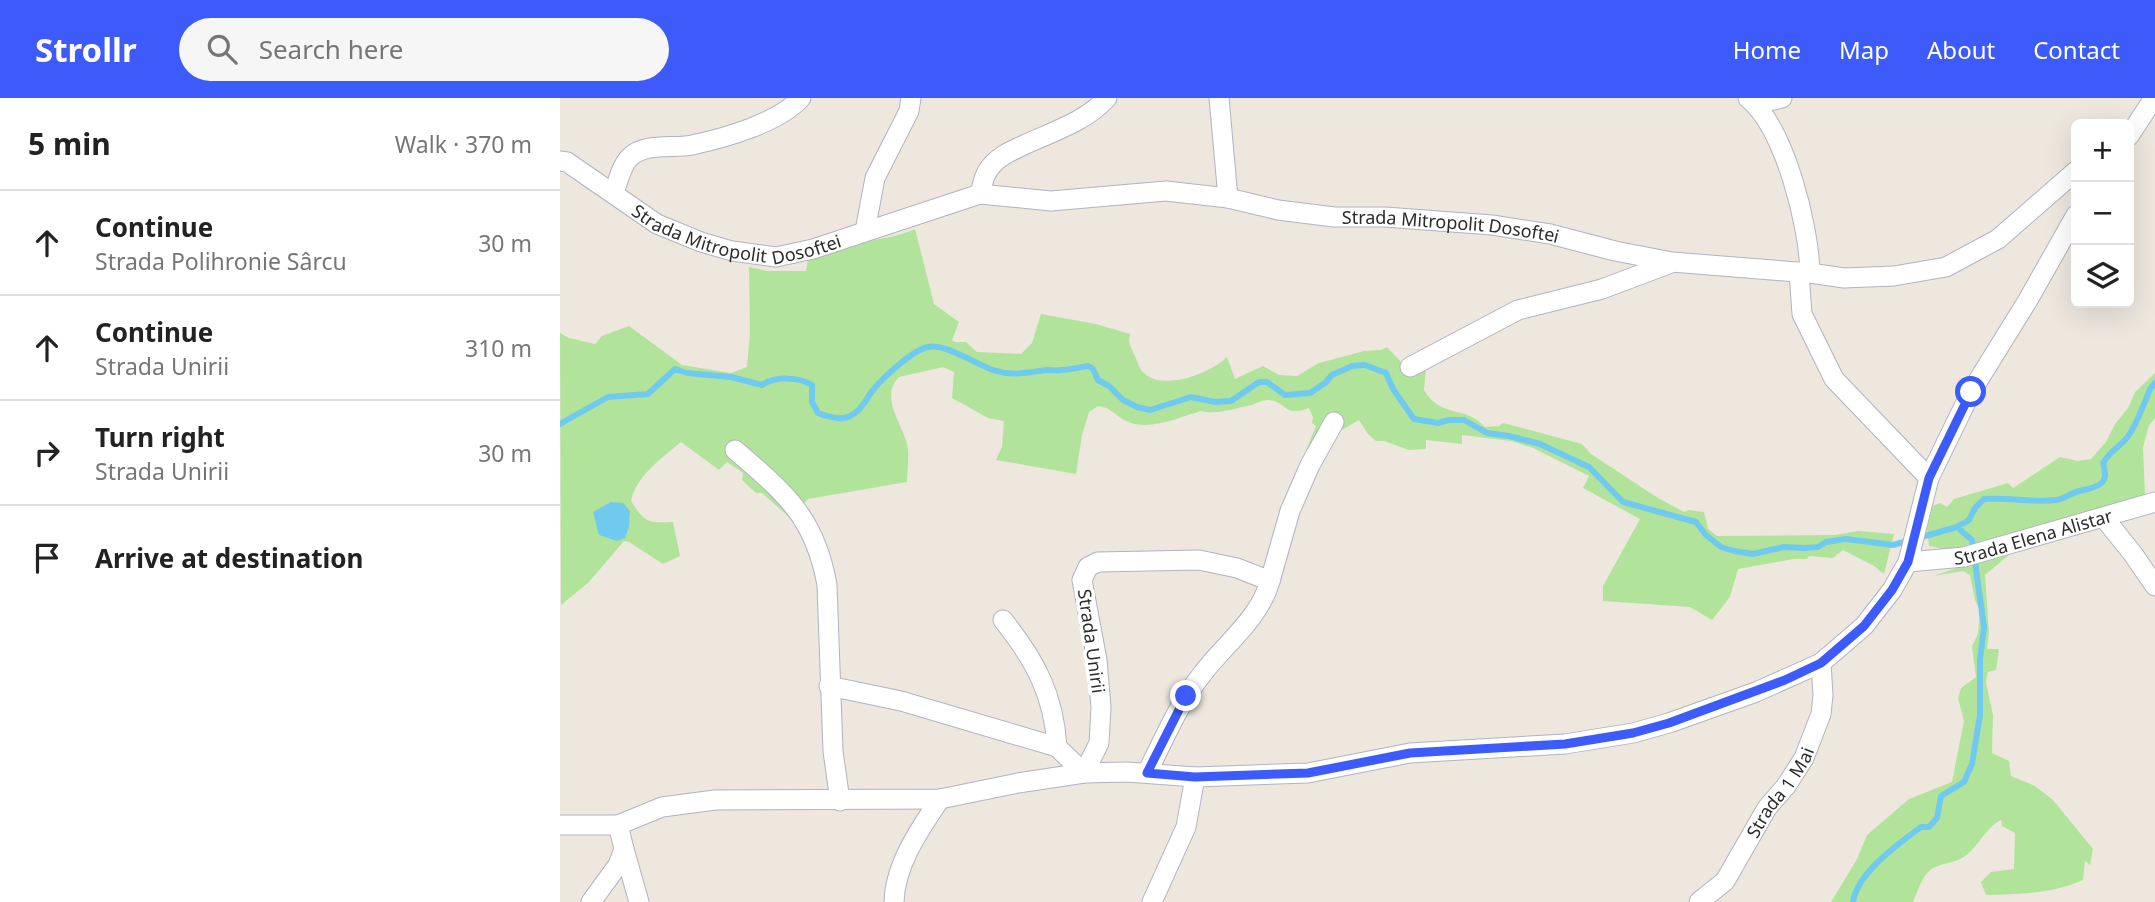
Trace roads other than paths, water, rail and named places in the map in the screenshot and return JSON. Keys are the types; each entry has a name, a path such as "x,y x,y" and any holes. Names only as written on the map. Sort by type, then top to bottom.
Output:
{"street":[{"name":"Strada Mitropolit Dosoftei","path":"614,193 621,171 628,159 637,152 690,146 743,131 776,116 801,98"},
{"name":"Strada Mitropolit Dosoftei","path":"865,231 875,178 909,111 911,98"},
{"path":"980,194 984,176 992,164 1003,155 1082,119 1096,110 1107,98"},
{"path":"1219,98 1228,198"},
{"path":"1752,101 1782,98"},
{"path":"2135,125 2154,98"},
{"path":"1752,101 1775,132 1799,200 1807,234 1802,314 1834,379 1929,478"},
{"name":"Strada Mitropolit Dosoftei","path":"560,161 567,162 657,224 732,251 776,257 813,249 980,194 1051,201 1166,191 1228,198 1278,210 1334,217 1385,217 1492,225 1550,233 1615,251 1672,262 1805,272 1844,278 1894,276 1946,267 1998,239 2071,175"},
{"path":"560,825 618,825 662,807 715,800 940,799 1084,773 1147,773 1195,777 1308,773 1410,753 1565,744 1624,735 1669,723 1756,692 1821,663 1864,626 1892,590 1908,562 1929,478 1971,392 2071,224"},
{"name":"Strada Mitropolit Dosoftei","path":"1410,367 1518,310 1601,289 1672,262"},
{"path":"1147,773 1186,696 1266,596 1290,511 1310,465 1334,422"},
{"path":"735,450 785,494 807,524 822,558 827,585 829,686 839,801"},
{"name":"Strada Elena Alistar","path":"1908,562 1964,557 2155,502"},
{"path":"2104,518 2155,586"},
{"name":"Strada Unirii","path":"1084,773 1099,743 1101,707 1097,660 1083,580 1088,567 1098,562 1199,560 1237,568 1270,580"},
{"path":"1003,620 1021,642 1039,672 1055,719 1057,747"},
{"name":"Strada 1 Mai","path":"1699,902 1725,881 1767,808 1786,786 1804,758 1821,714 1821,663"},
{"path":"829,686 901,701 1057,747 1084,773"},
{"path":"1152,902 1186,827 1195,777"},
{"path":"894,902 898,876 910,848 940,799"},
{"path":"618,825 639,902"},
{"path":"591,902 618,865 624,849"}],"water":[{"path":"611,502 623,503 630,511 625,538 617,541 599,535 593,512"}],"waterway":[{"path":"560,424 608,397 648,394 675,369 687,373 731,377 762,385 780,379 801,380 812,385 812,402 818,413 836,418 849,417 860,409 874,388 896,367 928,347 943,348 1005,373 1088,366 1093,369 1098,380 1109,386 1123,400 1150,410 1191,397 1215,402 1231,401 1259,382 1267,382 1285,395 1310,393 1332,375 1352,366 1365,365 1386,373 1393,389 1414,419 1438,423 1464,420 1487,433 1540,444 1589,467 1623,502 1696,522 1706,535 1721,547 1753,554 1784,547 1818,547 1826,542 1846,539 1893,545 1957,527 1969,520 1984,499 2056,500 2100,485 2105,477 2103,463 2129,435 2155,383"},
{"path":"1853,902 1856,891 1870,870 1901,842 1921,827 1929,827 1937,818 1941,796 1964,782 1972,764 1980,715 1980,660 1984,627 1972,540 1957,527"}]}
